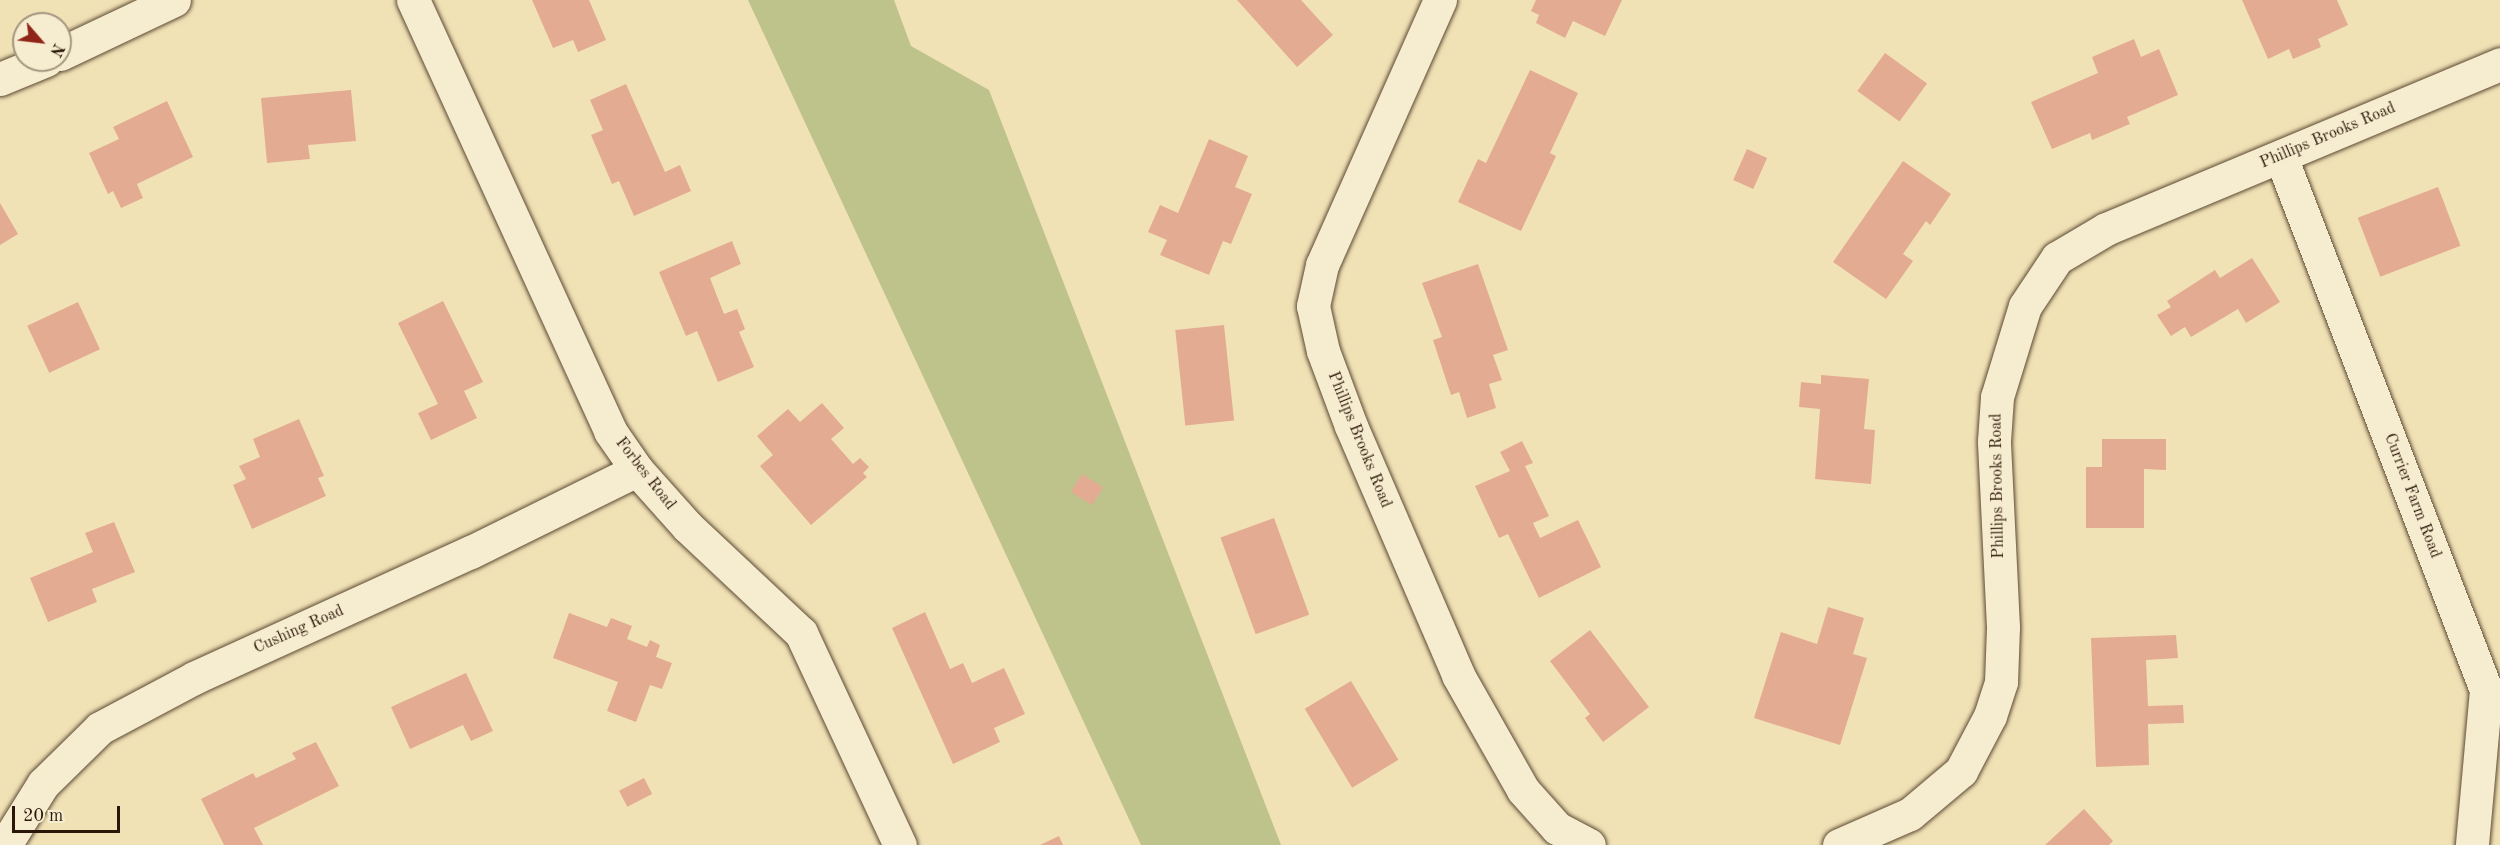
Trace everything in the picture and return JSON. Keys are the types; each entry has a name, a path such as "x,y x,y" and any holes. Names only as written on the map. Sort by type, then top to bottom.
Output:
{"street":[{"path":"72,48 174,0"},
{"name":"Forbes Road","path":"413,0 610,430 637,470 688,527 801,633 900,845"},
{"name":"Phillips Brooks Road","path":"1440,0 1322,265 1314,306 1323,351 1351,426 1458,675 1523,790 1557,828 1589,845"},
{"name":"Phillips Brooks Road","path":"1839,845 1910,814 1961,771 1990,716 2001,682 2003,627 1994,441 1997,397 2025,306 2057,258 2106,229 2500,64"},
{"path":"0,79 17,72"},
{"name":"Currier Farm Road","path":"2281,157 2486,690 2472,845"},
{"name":"Cushing Road","path":"5,845 43,784 100,728 194,678 471,552 637,470"}],"green space":[{"path":"748,0 894,0 911,46 989,90 1281,845 1141,845"}],"building":[{"path":"532,0 589,0 606,40 578,52 573,40 553,48"},
{"path":"1237,0 1301,0 1333,35 1297,67"},
{"path":"1536,0 1622,0 1605,36 1573,21 1565,38 1536,23 1539,15 1531,11"},
{"path":"2242,0 2337,0 2348,25 2318,39 2321,47 2293,59 2289,49 2268,59"},
{"path":"2134,39 2141,57 2159,49 2178,95 2127,117 2130,124 2092,140 2090,133 2052,149 2031,102 2098,73 2092,57"},
{"path":"1885,53 1927,84 1899,122 1857,91"},
{"path":"1530,70 1578,93 1550,153 1556,156 1521,231 1458,202 1478,159 1486,163"},
{"path":"626,84 665,172 680,165 691,191 634,216 619,181 612,184 591,135 603,130 590,100"},
{"path":"351,90 356,141 308,145 310,159 267,163 261,98"},
{"path":"167,101 193,157 137,184 143,198 121,208 113,191 108,194 89,153 119,139 113,127"},
{"path":"1209,139 1248,156 1235,187 1252,194 1231,244 1223,241 1209,275 1160,255 1167,240 1148,232 1160,205 1178,213"},
{"path":"1747,149 1767,158 1753,189 1733,180"},
{"path":"1903,161 1951,194 1930,225 1926,221 1903,254 1913,261 1886,299 1833,262"},
{"path":"2438,187 2461,246 2380,277 2358,218"},
{"path":"0,203 18,234 0,245"},
{"path":"732,241 741,264 710,278 724,314 737,309 745,329 739,332 754,367 718,382 697,331 686,336 659,272"},
{"path":"2252,258 2280,302 2246,323 2238,309 2191,337 2185,327 2171,336 2157,315 2171,307 2167,301 2215,270 2220,278"},
{"path":"1478,264 1508,350 1493,355 1502,380 1489,384 1496,408 1467,418 1459,392 1451,395 1433,340 1442,337 1422,283"},
{"path":"443,301 483,382 464,391 477,418 431,440 418,413 438,404 398,323"},
{"path":"78,302 100,349 49,373 27,326"},
{"path":"1224,325 1234,420 1185,426 1175,330"},
{"path":"1821,375 1869,379 1864,429 1875,430 1871,484 1815,479 1820,409 1799,407 1801,382 1821,384"},
{"path":"822,403 844,428 831,439 853,464 860,458 869,467 863,473 867,477 811,525 760,466 773,455 757,436 788,409 800,422"},
{"path":"299,419 324,476 318,478 326,496 252,529 233,485 246,479 239,466 260,457 253,439"},
{"path":"2102,439 2166,439 2166,470 2144,469 2144,528 2086,528 2086,467 2102,467"},
{"path":"1522,441 1533,463 1525,466 1549,516 1533,523 1540,538 1578,520 1601,567 1539,598 1508,534 1499,538 1475,486 1510,471 1500,452"},
{"path":"1082,474 1103,487 1092,505 1071,492"},
{"path":"1274,518 1309,615 1256,634 1220,537"},
{"path":"114,522 135,572 92,589 97,602 48,622 30,578 93,552 85,533"},
{"path":"1828,607 1864,618 1853,654 1867,658 1840,745 1754,718 1781,632 1817,644"},
{"path":"925,612 950,669 963,663 972,683 1004,668 1025,714 994,728 1000,742 953,764 892,628"},
{"path":"569,613 607,627 611,618 632,626 627,639 647,647 650,640 660,645 656,657 672,663 662,689 650,685 636,722 607,711 618,682 553,658"},
{"path":"1590,630 1649,707 1603,742 1585,718 1590,714 1550,661"},
{"path":"2176,635 2178,658 2146,660 2148,706 2183,705 2184,723 2148,724 2149,765 2096,767 2091,638"},
{"path":"466,673 493,731 471,741 463,725 410,749 391,707"},
{"path":"1351,681 1398,760 1352,788 1305,709"},
{"path":"316,742 339,786 254,828 263,845 224,845 201,799 253,773 256,778 296,759 292,753"},
{"path":"644,778 652,794 627,807 619,791"},
{"path":"2084,809 2113,841 2109,845 2045,845"},
{"path":"1059,836 1063,845 1040,845"}]}
